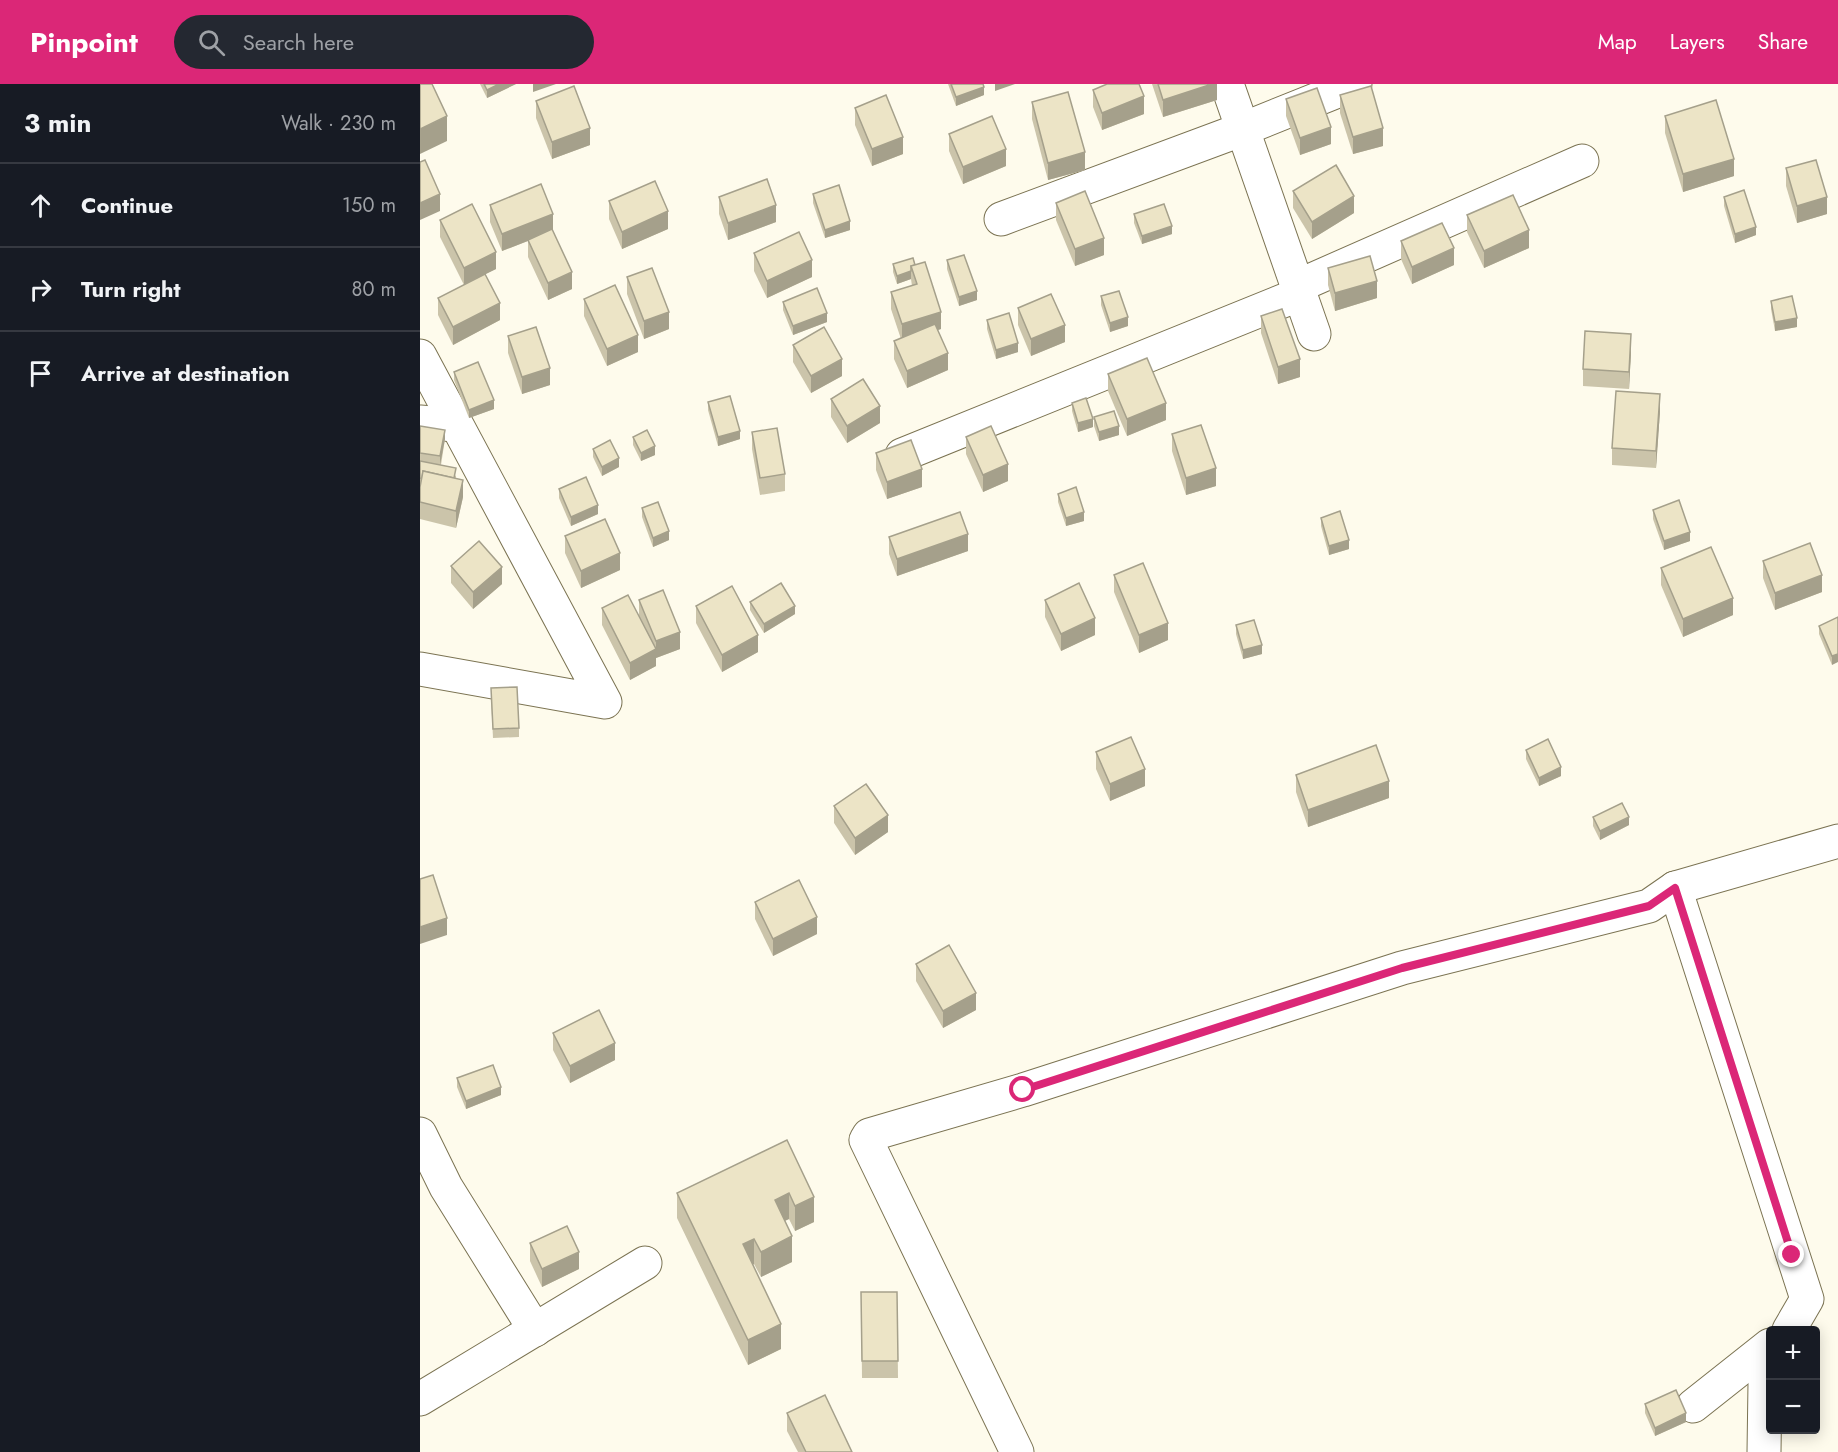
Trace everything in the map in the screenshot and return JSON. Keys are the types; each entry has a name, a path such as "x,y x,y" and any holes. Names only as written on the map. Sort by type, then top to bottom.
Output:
{"street":[{"path":"1227,84 1314,334"},
{"path":"1001,219 1243,129 1354,84"},
{"path":"902,455 1299,290 1582,161"},
{"path":"420,356 605,702 420,669"},
{"path":"420,422 455,425"},
{"path":"1017,1452 866,1140 869,1135 1023,1090 1402,968 1649,906 1675,888 1838,842"},
{"path":"1675,888 1807,1299 1791,1326"},
{"path":"420,1134 446,1187 535,1330"},
{"path":"420,1399 645,1263"},
{"path":"1693,1406 1766,1348"},
{"path":"1764,1452 1766,1426"},
{"path":"1779,1434 1785,1452"}],"building":[{"path":"420,84 432,84 447,116 420,129"},
{"path":"484,84 499,84 487,90"},
{"path":"951,84 983,84 984,87 956,97"},
{"path":"1107,84 1139,84 1144,96 1102,113 1093,90"},
{"path":"1158,84 1212,84 1163,100"},
{"path":"574,86 590,128 552,142 536,101"},
{"path":"1371,86 1383,128 1353,137 1340,95"},
{"path":"1317,88 1331,127 1300,138 1286,99"},
{"path":"1068,92 1085,152 1048,163 1032,102"},
{"path":"886,95 903,137 872,149 855,108"},
{"path":"1716,100 1734,159 1683,174 1665,116"},
{"path":"992,116 1006,149 963,167 949,134"},
{"path":"425,160 440,194 420,203 420,162"},
{"path":"1816,160 1827,197 1797,206 1786,168"},
{"path":"1336,165 1354,196 1312,222 1293,191"},
{"path":"767,179 776,205 728,223 719,197"},
{"path":"655,181 668,211 622,232 609,201"},
{"path":"541,184 553,214 502,234 490,205"},
{"path":"839,185 850,221 825,230 813,194"},
{"path":"1744,190 1756,227 1735,234 1724,197"},
{"path":"1085,191 1104,238 1075,249 1056,203"},
{"path":"1513,195 1529,230 1484,251 1467,215"},
{"path":"472,204 496,252 464,268 440,220"},
{"path":"1164,204 1172,226 1142,236 1134,214"},
{"path":"1442,223 1454,248 1412,267 1401,241"},
{"path":"552,229 572,272 548,283 528,240"},
{"path":"799,232 812,260 767,281 754,253"},
{"path":"964,255 977,291 959,297 947,260"},
{"path":"1370,256 1377,281 1335,293 1328,268"},
{"path":"913,258 915,265 911,266 911,271 897,276 893,264"},
{"path":"925,262 941,312 902,324 891,292 917,284 911,266"},
{"path":"652,268 669,312 644,321 627,277"},
{"path":"485,274 500,303 453,327 438,298"},
{"path":"615,285 638,335 607,349 584,299"},
{"path":"817,288 827,313 793,326 783,302"},
{"path":"1119,291 1128,317 1110,323 1101,296"},
{"path":"1051,294 1065,325 1031,339 1018,308"},
{"path":"1792,296 1797,318 1775,322 1771,301"},
{"path":"1282,309 1300,359 1278,367 1261,316"},
{"path":"1009,313 1018,343 996,350 987,320"},
{"path":"935,324 948,353 907,371 894,341"},
{"path":"536,327 550,368 522,377 508,336"},
{"path":"824,327 842,359 811,376 793,345"},
{"path":"1585,331 1631,334 1629,372 1583,369"},
{"path":"1147,358 1166,403 1127,419 1108,374"},
{"path":"478,362 494,400 469,410 454,372"},
{"path":"863,379 880,406 847,426 831,399"},
{"path":"1616,391 1660,394 1656,451 1612,448"},
{"path":"730,396 740,431 718,437 708,402"},
{"path":"1086,398 1093,419 1078,423 1072,403"},
{"path":"1114,411 1119,426 1099,432 1094,417"},
{"path":"1201,425 1216,468 1186,478 1172,434"},
{"path":"420,426 445,430 440,456 420,453"},
{"path":"991,426 1008,464 983,475 966,437"},
{"path":"777,428 785,474 760,478 752,432"},
{"path":"647,430 655,446 641,453 633,437"},
{"path":"610,440 619,458 602,467 593,449"},
{"path":"911,440 922,469 887,482 876,453"},
{"path":"420,461 456,468 454,478 423,471 422,479 420,478"},
{"path":"423,471 463,480 456,511 420,502"},
{"path":"586,477 598,505 571,517 559,489"},
{"path":"1076,487 1084,512 1066,518 1058,494"},
{"path":"1679,500 1690,532 1664,541 1653,510"},
{"path":"658,502 669,531 653,538 642,508"},
{"path":"1340,511 1349,540 1329,546 1321,518"},
{"path":"960,512 968,534 897,559 889,537"},
{"path":"605,519 620,553 581,571 565,536"},
{"path":"479,541 502,567 473,592 451,566"},
{"path":"1810,543 1822,575 1775,593 1763,561"},
{"path":"1711,547 1733,598 1683,619 1661,568"},
{"path":"1143,563 1168,623 1139,635 1114,575"},
{"path":"781,583 795,606 764,624 750,602"},
{"path":"1079,583 1095,618 1061,634 1045,600"},
{"path":"732,586 758,635 722,655 696,606"},
{"path":"663,590 680,632 656,641 639,600"},
{"path":"628,595 656,649 630,663 602,608"},
{"path":"1838,617 1838,654 1832,656 1819,626"},
{"path":"1254,620 1262,645 1243,650 1236,625"},
{"path":"517,687 519,728 493,729 491,688"},
{"path":"1131,737 1145,769 1110,784 1096,752"},
{"path":"1548,739 1561,767 1539,778 1526,750"},
{"path":"1376,745 1389,781 1308,810 1296,775"},
{"path":"866,784 888,815 855,838 834,806"},
{"path":"1622,803 1629,817 1600,831 1593,817"},
{"path":"433,875 447,918 420,927 420,879"},
{"path":"799,880 817,917 773,939 755,902"},
{"path":"949,945 976,993 943,1011 916,964"},
{"path":"599,1010 615,1043 570,1066 553,1033"},
{"path":"493,1065 501,1087 466,1101 457,1078"},
{"path":"787,1140 814,1197 795,1206 789,1193 775,1200 792,1236 761,1252 754,1239 743,1244 781,1324 748,1340 677,1193"},
{"path":"567,1226 579,1252 542,1269 530,1243"},
{"path":"861,1292 897,1292 898,1361 862,1361"},
{"path":"1676,1390 1686,1413 1655,1428 1645,1404"},
{"path":"825,1395 852,1452 806,1452 787,1413"}],"route":[{"path":"1023,1090 1402,968 1649,906 1675,888 1792,1255"}]}
